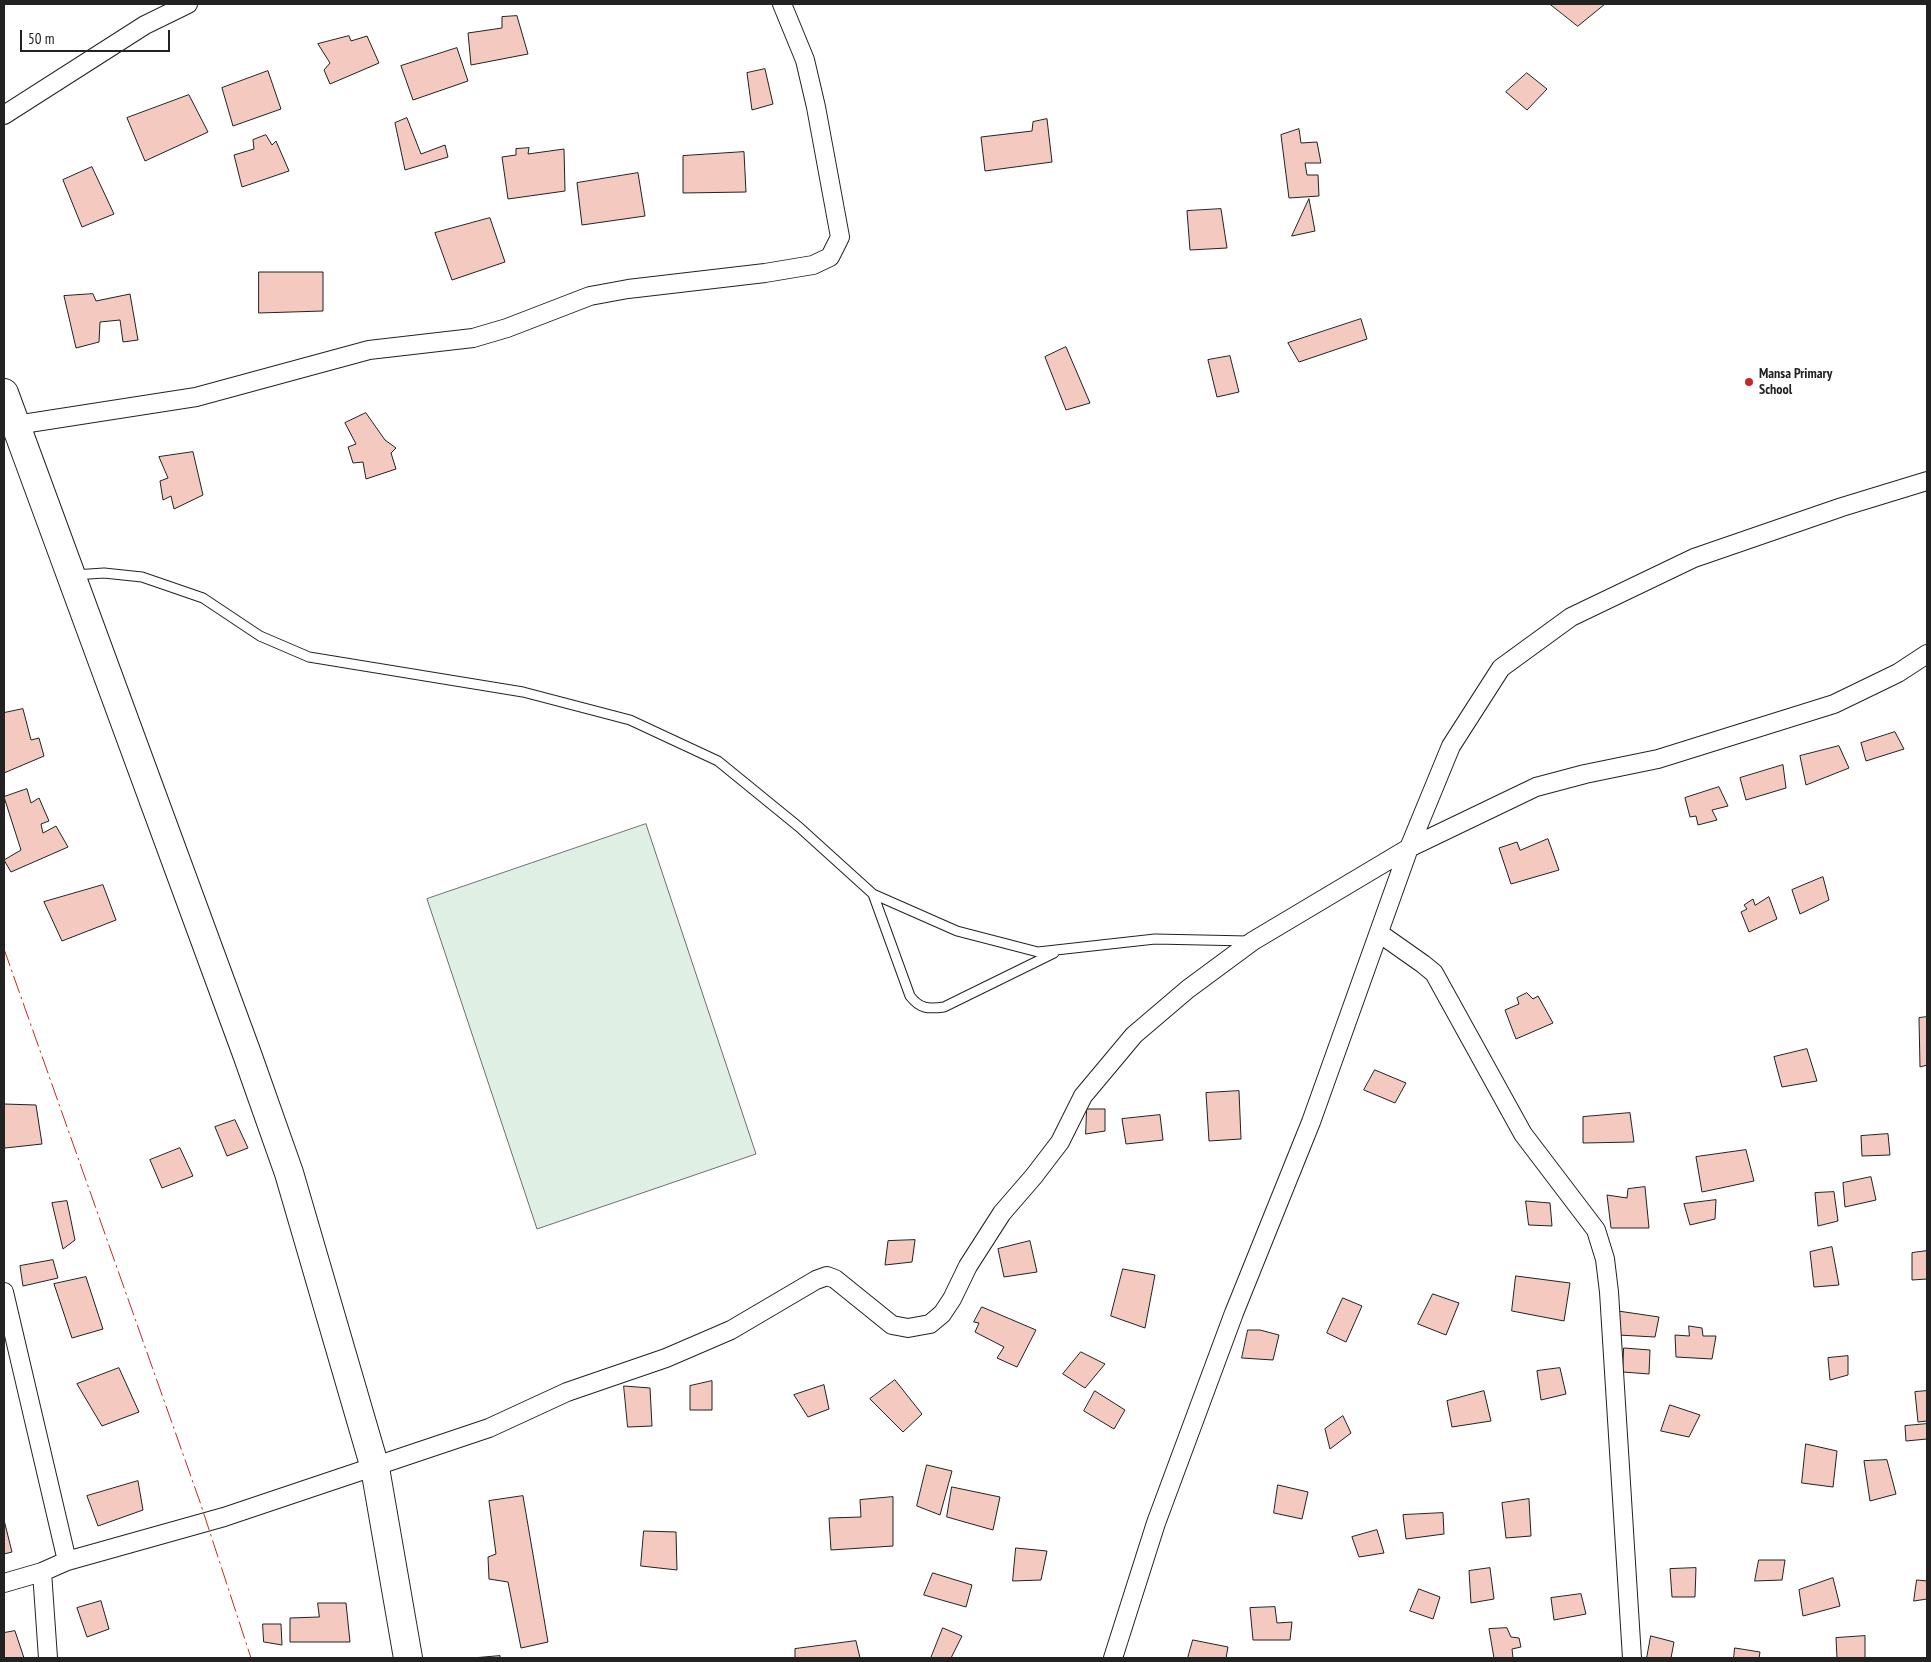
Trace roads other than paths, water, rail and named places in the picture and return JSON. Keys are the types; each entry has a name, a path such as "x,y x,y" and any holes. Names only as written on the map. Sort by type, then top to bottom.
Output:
{"main road":[{"path":"4,393 289,1173 375,1468 408,1658"}],"street":[{"path":"4,115 146,25 188,4"},
{"path":"16,425 196,397 370,350 473,338 507,328 590,296 628,289 765,273 813,265 830,257 840,237 805,60 782,4"},
{"path":"1112,1658 1163,1505 1234,1313 1311,1122 1409,848 1452,746 1501,668 1571,617 1694,558 1842,507 1927,481"},
{"path":"4,1583 42,1572 67,1561 224,1517 490,1428 567,1392 666,1358 731,1330 808,1284 827,1276 835,1279 892,1325 908,1328 930,1324 942,1314 968,1266 1002,1213 1060,1142 1083,1096 1112,1060 1134,1035 1188,989 1253,941 1409,848 1536,787 1585,774 1658,760 1834,704 1898,673 1927,654"},
{"path":"1379,933 1424,964 1434,974 1523,1134 1596,1230 1605,1259 1609,1292 1632,1658"},
{"path":"4,1292 67,1561"},
{"path":"42,1572 48,1658"}],"lane":[{"path":"70,575 104,573 142,577 203,598 260,636 309,657 522,692 630,720 718,761 799,827 873,894 957,931 1038,952 1155,940 1253,941"},
{"path":"873,894 910,996 917,1005 928,1009 944,1007 1059,951"}],"place":[{"name":"Mansa Primary School","path":"1749,382"}]}
